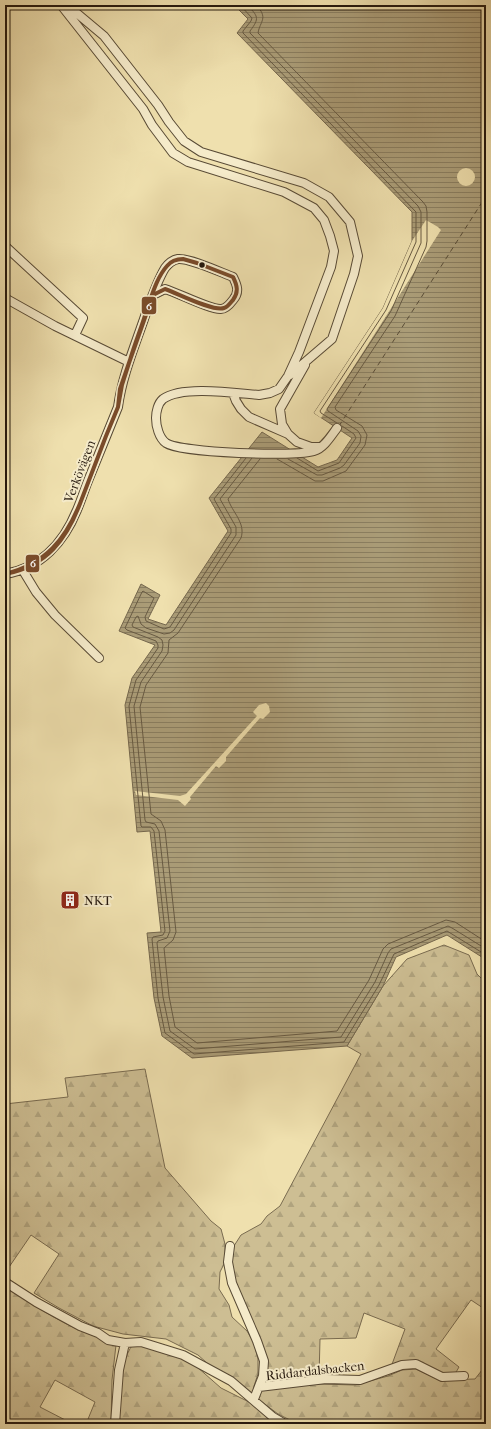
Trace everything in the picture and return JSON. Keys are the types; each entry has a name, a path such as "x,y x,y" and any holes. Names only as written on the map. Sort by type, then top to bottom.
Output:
{"street":[{"path":"61,5 143,109 156,130 174,153 188,162 284,192 314,208 324,220 334,251 331,267 299,352 288,376 279,389 270,393 259,395 189,391 173,394 162,400 156,411 156,422 159,433 166,443 184,449 268,454 302,454 315,451 321,447 337,428"},
{"path":"67,5 104,36 184,141 201,152 304,183 329,197 350,222 358,256 354,274 332,339 288,376"},
{"path":"5,246 83,318 75,336"},
{"name":"Verkövägen","path":"5,574 22,569 43,558 61,540 69,527 78,509 118,407 120,391 129,362 153,295 166,267 177,259 188,260 233,277 237,285 238,292 235,298 226,307 220,310 165,289 153,295"},
{"path":"5,298 75,336 129,362"},
{"path":"307,360 280,409 282,424 288,434 297,442 311,447 321,447"},
{"path":"233,393 241,409 249,417 288,434"},
{"path":"22,569 36,592 55,615 98,658"},
{"path":"230,1246 228,1262 232,1283 264,1361 263,1376 254,1399"},
{"path":"5,1282 36,1302 108,1340 125,1343 141,1342 183,1356 231,1381 274,1417 285,1424"},
{"path":"115,1424 119,1370 125,1343"},
{"name":"Riddardalsbacken","path":"259,1388 326,1379 360,1380 402,1365 416,1364 442,1377 464,1376"}],"green space":[{"path":"444,945 469,955 477,974 486,983 486,1310 471,1300 436,1349 459,1367 455,1374 445,1375 418,1362 391,1367 405,1329 364,1313 356,1338 320,1339 319,1378 263,1384 265,1376 235,1282 232,1249 241,1235 261,1224 267,1216 280,1206 361,1054 347,1046 383,986 407,959"},
{"path":"145,1069 165,1168 211,1221 221,1229 225,1244 225,1262 220,1272 219,1289 229,1305 232,1317 247,1331 254,1343 258,1359 258,1374 253,1394 225,1379 198,1355 166,1339 123,1334 93,1326 34,1293 59,1254 31,1235 5,1273 5,1104 68,1097 65,1078"},
{"path":"5,1285 53,1317 87,1333 114,1341 116,1345 112,1380 111,1424 86,1424 95,1402 55,1380 40,1407 73,1424 5,1424"},
{"path":"133,1344 170,1349 188,1359 221,1388 251,1403 284,1424 118,1424 120,1383 124,1363"},
{"path":"486,1365 486,1424 478,1424 475,1421 462,1424 298,1424 278,1414 258,1399 261,1390 319,1384 355,1385 388,1376 402,1370 416,1369 439,1380 475,1379"}],"water":[{"path":"234,5 486,5 486,962 485,959 447,935 396,957 383,986 347,1046 192,1058 162,1036 154,998 147,933 161,932 150,831 137,832 125,705 132,678 155,645 119,631 141,584 160,595 148,619 166,625 228,531 209,498 262,432 318,467 337,460 352,438 314,413 383,308 412,241 412,212 237,33 248,19"}],"pier":[{"path":"462,168 470,168 475,173 473,184 470,186 462,186 457,181 457,173"},
{"path":"426,220 441,230 321,418 314,413 383,308 412,241"},
{"path":"266,703 269,706 270,712 263,719 260,718 226,757 226,761 219,768 216,766 190,797 191,799 185,806 178,800 136,795 135,791 180,796 186,794 257,716 253,712 259,705"}],"ferry route":[{"path":"339,426 486,196"}],"transit line":[{"name":"6","path":"183,259 233,277 237,288 235,297 227,307 219,308 204,305 165,289 153,295 130,360 160,275 170,263 183,259"},
{"name":"6","path":"118,407 120,389 130,360"},
{"name":"6","path":"118,407 122,385 130,360"},
{"name":"6","path":"106,436 118,407"},
{"name":"6","path":"106,436 118,407"},
{"name":"6","path":"81,501 106,436"},
{"name":"6","path":"81,501 106,436"},
{"name":"6","path":"81,501 69,527 54,549 33,565 20,570 5,574 32,564 53,548 69,527 75,515 81,501"}],"place":[{"name":"NKT","path":"70,900"}]}
